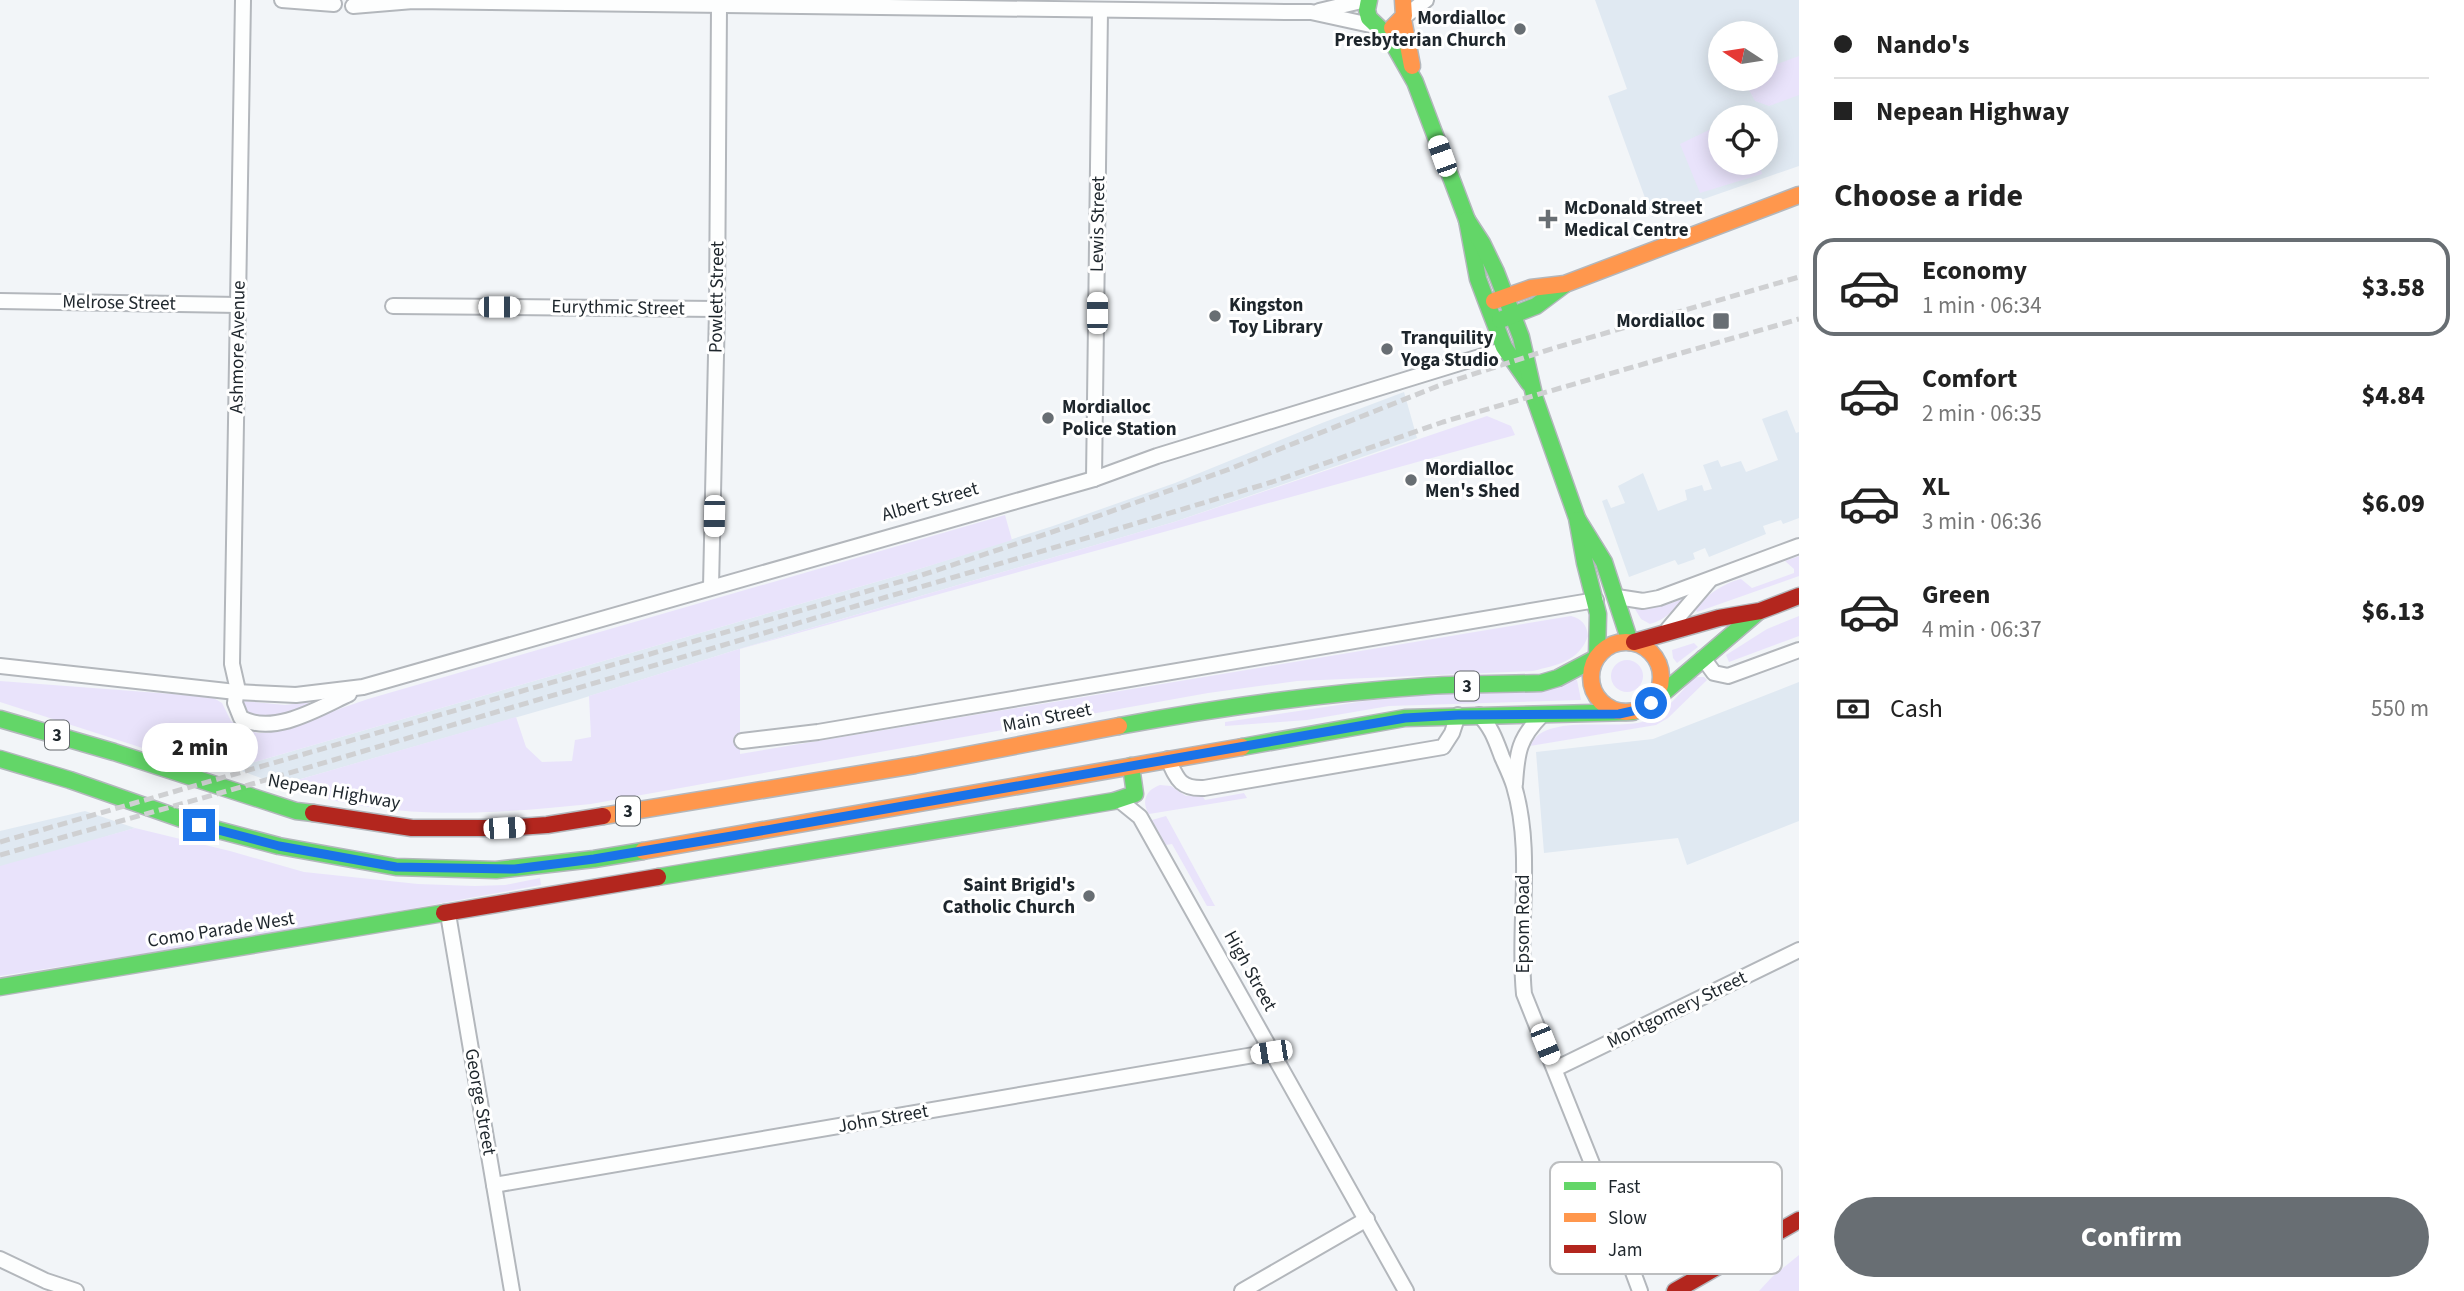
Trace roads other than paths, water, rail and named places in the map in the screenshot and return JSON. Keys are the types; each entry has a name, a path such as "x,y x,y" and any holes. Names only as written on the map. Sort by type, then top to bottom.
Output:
{"main road":[{"path":"1368,0 1367,14 1390,38 1415,82 1466,220 1478,279 1494,322 1504,347 1531,385"},
{"path":"1403,0 1403,18 1415,82"},
{"path":"1378,27 1394,27 1403,18"},
{"path":"1487,303 1531,288 1565,284 1799,195"},
{"path":"1466,220 1482,243 1513,315 1528,364 1531,385 1577,518 1599,625 1597,657 1591,674 1596,695 1602,704 1612,709 1622,712 1639,709 1653,699 1659,689 1661,671 1654,655 1645,647 1632,642 1599,548 1577,518"},
{"path":"1494,322 1536,306 1565,284"},
{"name":"3","path":"1597,657 1614,644 1632,642 1718,618 1760,611 1799,596"},
{"path":"1596,600 1617,597"},
{"name":"3","path":"1639,709 1760,611"},
{"name":"Main Street","path":"0,760 70,780 199,825 279,846 396,867 496,870 594,859 783,807 915,765 1184,714 1332,695 1430,686 1541,683 1558,678 1597,657"},
{"name":"Main Street","path":"504,828 783,807 1106,771 1383,722 1458,715 1619,714 1639,709"},
{"name":"Nepean Highway","path":"0,719 114,752 296,811 412,828 504,828"},
{"path":"1106,771 1111,728"},
{"name":"High Street","path":"1111,728 1131,766 1135,794"},
{"name":"High Street","path":"1106,771 1119,800"},
{"path":"448,914 1119,800 1135,794"},
{"name":"Como Parade West","path":"0,987 448,914"},
{"path":"1782,1230 1799,1220"},
{"path":"1675,1291 1705,1274"}],"street":[{"name":"Ashmore Avenue","path":"236,692 237,683 232,663 243,0"},
{"path":"282,0 333,2 344,8 356,3 410,1 613,2 719,6 1018,5 1100,11 1311,12 1368,0"},
{"path":"1403,18 1426,0"},
{"name":"Powlett Street","path":"711,587 717,309 719,6"},
{"name":"Lewis Street","path":"1094,479 1100,11"},
{"path":"1311,12 1378,27"},
{"name":"Melrose Street","path":"0,301 238,305"},
{"name":"Eurythmic Street","path":"393,306 717,309"},
{"name":"Albert Street","path":"363,687 296,695 236,692 235,703 241,718 263,724 288,720 363,687 1094,479 1157,456 1447,368 1504,347"},
{"path":"1617,597 1651,600 1799,546"},
{"path":"1665,632 1710,580"},
{"name":"Main Street","path":"743,741 818,732 1596,600"},
{"path":"1703,658 1714,673 1725,677 1799,649"},
{"path":"0,666 236,692"},
{"name":"Epsom Road","path":"1514,787 1520,745 1525,733 1543,714"},
{"path":"1168,759 1181,783 1191,789 1204,789 1443,747 1452,733 1458,715"},
{"name":"Epsom Road","path":"1478,715 1492,732 1514,787 1522,832 1524,862 1521,967 1524,994 1591,1162"},
{"name":"High Street","path":"1135,794 1140,817 1406,1291"},
{"name":"High Street","path":"1119,800 1140,817"},
{"name":"George Street","path":"448,914 512,1291"},
{"name":"Montgomery Street","path":"1555,1069 1799,950"},
{"name":"John Street","path":"494,1185 1271,1052"},
{"path":"1242,1291 1367,1219"},
{"path":"0,1259 46,1281 76,1291"},
{"name":"Epsom Road","path":"1633,1274 1640,1291"}],"railway":[{"path":"0,842 913,578 1227,470 1443,384 1554,348 1799,277"},
{"path":"0,855 252,784 1124,527 1272,482 1443,422 1799,319"}],"place":[{"name":"Mordialloc Presbyterian Church","path":"1520,29"},
{"name":"McDonald Street Medical Centre","path":"1548,219"},
{"name":"Kingston Toy Library","path":"1215,316"},
{"name":"Mordialloc","path":"1721,321"},
{"name":"Tranquility Yoga Studio","path":"1387,349"},
{"name":"Mordialloc Police Station","path":"1048,418"},
{"name":"Mordialloc Men's Shed","path":"1411,480"},
{"name":"Saint Brigid's Catholic Church","path":"1089,896"}]}
